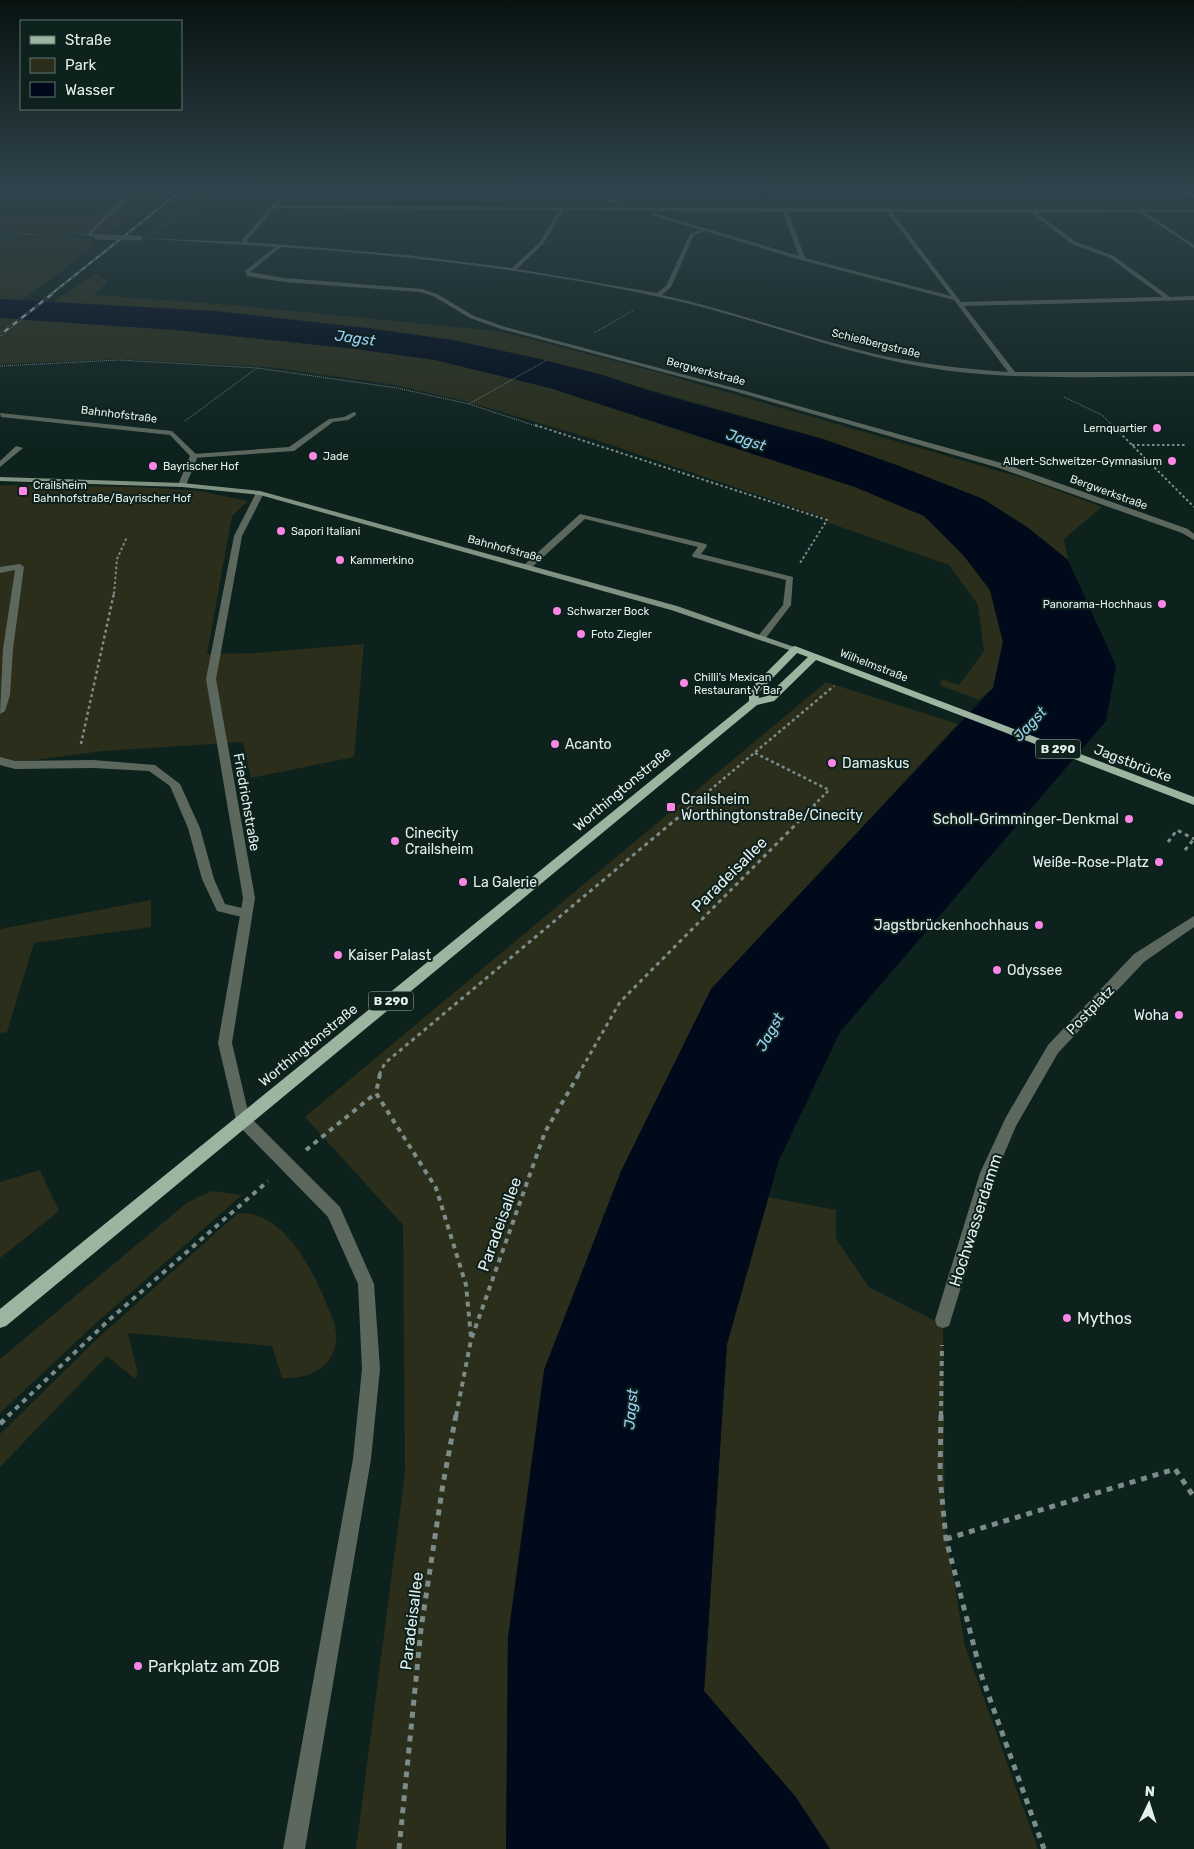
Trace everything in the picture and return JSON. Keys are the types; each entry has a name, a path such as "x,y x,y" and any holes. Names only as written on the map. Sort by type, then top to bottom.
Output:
{"main road":[{"name":"Bahnhofstraße","path":"0,479 182,485 260,493 674,608 815,656"},
{"name":"Worthingtonstraße","path":"754,702 753,692 796,649"},
{"name":"Worthingtonstraße","path":"0,1320 243,1120 538,882 754,702 770,699 815,656"},
{"name":"Wilhelmstraße","path":"815,656 923,697"},
{"name":"Jagstbrücke","path":"923,697 1194,801"}],"street":[{"name":"Bergwerkstraße","path":"258,276 284,280 407,288 429,292 472,317 503,328 736,390 1002,466 1185,532 1194,538"},
{"name":"Schießbergstraße","path":"547,276 658,296 722,310 910,363 1013,374 1194,374"},
{"path":"658,296 668,287 673,276"},
{"path":"866,276 957,301 1194,298"},
{"path":"938,276 1013,374"},
{"path":"1138,276 1168,298"},
{"path":"182,485 194,456 291,449 331,420 346,419 354,414"},
{"name":"Bahnhofstraße","path":"1,415 172,434 194,456"},
{"path":"0,465 19,448"},
{"name":"Friedrichstraße","path":"243,1120 225,1043 249,898 211,679 238,536 260,493"},
{"path":"527,567 583,516 703,546 696,555 790,579 787,606 762,637"},
{"path":"0,570 20,567 8,649 5,695 0,711"},
{"path":"0,761 16,764 77,764 151,768 175,784 194,828 208,879 221,908 246,913"},
{"name":"Postplatz","path":"1011,1122 1053,1049 1139,958 1194,922"},
{"path":"243,1120 334,1212 366,1284 371,1369 362,1459 294,1849"},
{"name":"Hochwasserdamm","path":"942,1320 988,1172 1011,1122"}],"path":[{"path":"598,330 636,308"},
{"path":"469,404 551,357"},
{"path":"0,366 119,360 257,368 397,388 469,404 827,520 790,579"},
{"path":"172,434 195,413 257,368"},
{"path":"1027,374 1029,379 1102,415 1194,507"},
{"path":"1131,445 1185,446"},
{"path":"77,764 114,595 117,559 127,537"},
{"path":"471,1340 466,1284 436,1188 376,1093 378,1077 385,1063 853,669"},
{"name":"Paradeisallee","path":"399,1849 421,1629 443,1484 471,1340 545,1132 620,1002 829,790 755,753"},
{"path":"1168,842 1177,830 1194,839 1185,850"},
{"path":"0,1424 109,1320 287,1165 376,1093"},
{"path":"942,1320 940,1476 946,1539 982,1677 1044,1849"},
{"path":"946,1539 1175,1469 1194,1497"}],"green space":[{"path":"0,276 55,276 21,300 0,299"},
{"path":"92,276 101,276 107,282 94,295 221,304 498,331 653,371 1027,479 1102,507 1064,539 1068,560 1027,527 983,499 899,466 823,439 540,359 52,303"},
{"path":"0,318 176,330 356,349 435,360 550,388 855,487 924,516 964,556 990,590 1003,642 993,688 979,700 939,685 942,679 959,685 984,651 978,605 949,565 829,523 826,518 593,439 465,401 390,384 270,367 119,359 0,364"},
{"path":"0,485 141,487 199,491 248,501 232,516 207,654 255,653 364,644 354,757 251,778 243,742 103,751 20,762 0,761"},
{"path":"826,682 958,724 711,989 508,1637 506,1849 356,1849 405,1473 403,1225 305,1117"},
{"path":"151,900 151,927 34,943 7,1032 0,1033 0,929"},
{"path":"40,1170 59,1211 0,1258 0,1182"},
{"path":"212,1191 242,1195 94,1325 0,1413 0,1359 188,1202"},
{"path":"768,1197 836,1210 836,1239 869,1287 943,1325 945,1528 965,1646 1038,1849 830,1849 795,1796 704,1691 727,1344"},
{"path":"238,1213 254,1214 268,1221 281,1230 303,1257 319,1286 330,1312 336,1333 336,1344 328,1362 312,1373 292,1378 282,1378 272,1346 128,1333 138,1374 135,1379 107,1356 0,1467 0,1434 99,1337"}],"water":[{"name":"Jagst","path":"0,299 215,311 367,328 453,340 540,359 603,375 656,393 823,439 899,466 983,499 1027,527 1068,560 1116,666 1106,721 840,1032 779,1160 727,1344 704,1691 795,1796 830,1849 506,1849 508,1637 544,1370 621,1171 711,989 993,688 1003,642 990,590 964,556 924,516 855,487 550,388 435,360 356,349 176,330 0,318"}],"railway":[{"path":"50,295 74,276"},
{"path":"0,335 52,294"}],"place":[{"name":"Lernquartier","path":"1157,428"},
{"name":"Jade","path":"313,456"},
{"name":"Albert-Schweitzer-Gymnasium","path":"1172,461"},
{"name":"Bayrischer Hof","path":"153,466"},
{"name":"Crailsheim Bahnhofstraße/Bayrischer Hof","path":"23,491"},
{"name":"Sapori Italiani","path":"281,531"},
{"name":"Kammerkino","path":"340,560"},
{"name":"Panorama-Hochhaus","path":"1162,604"},
{"name":"Schwarzer Bock","path":"557,611"},
{"name":"Foto Ziegler","path":"581,634"},
{"name":"Chilli's Mexican Restaurant Y Bar","path":"684,683"},
{"name":"Acanto","path":"555,744"},
{"name":"Damaskus","path":"832,763"},
{"name":"Crailsheim Worthingtonstraße/Cinecity","path":"671,807"},
{"name":"Scholl-Grimminger-Denkmal","path":"1129,819"},
{"name":"Cinecity Crailsheim","path":"395,841"},
{"name":"Weiße-Rose-Platz","path":"1159,862"},
{"name":"La Galerie","path":"463,882"},
{"name":"Jagstbrückenhochhaus","path":"1039,925"},
{"name":"Kaiser Palast","path":"338,955"},
{"name":"Odyssee","path":"997,970"},
{"name":"Woha","path":"1179,1015"},
{"name":"Mythos","path":"1067,1318"},
{"name":"Parkplatz am ZOB","path":"138,1666"}]}
